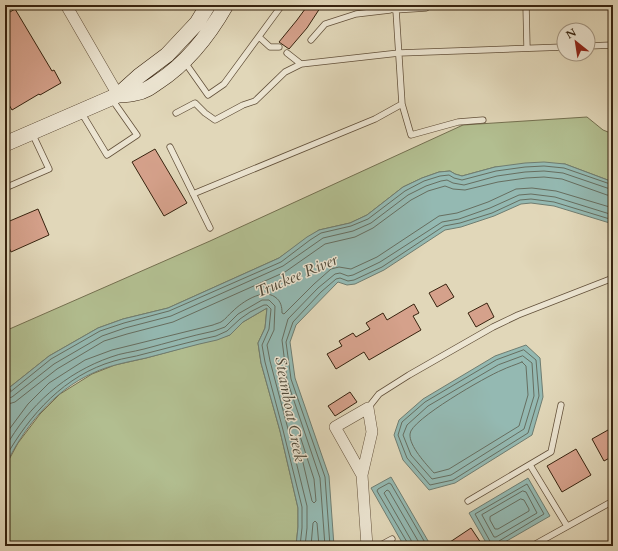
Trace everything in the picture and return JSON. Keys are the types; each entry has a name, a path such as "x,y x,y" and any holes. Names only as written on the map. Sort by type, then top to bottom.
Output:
{"main road":[{"path":"114,97 139,76 168,56 197,23 208,5"},
{"path":"5,144 114,97 137,93 148,89 162,80 195,50 209,33 226,5"}],"street":[{"path":"66,5 114,97"},
{"path":"362,475 335,427 368,408 372,432 362,475 367,546"}],"lane":[{"path":"184,61 208,95 224,84 282,5"},
{"path":"311,40 325,24 356,14 390,8 396,10 426,8 430,5"},
{"path":"526,5 527,48"},
{"path":"396,10 402,104 411,135 458,122 483,120"},
{"path":"259,37 270,47 279,47"},
{"path":"596,46 613,45"},
{"path":"176,113 195,103 215,120 243,105 255,101 285,72 301,64 399,54 556,47"},
{"path":"287,53 301,64"},
{"path":"81,112 107,155 137,136 114,97"},
{"path":"193,194 375,119 402,104"},
{"path":"5,188 49,169 32,133"},
{"path":"170,147 210,228"},
{"path":"368,408 379,394 493,327 518,315 613,278"},
{"path":"468,501 551,452 561,405"},
{"path":"530,465 567,526"},
{"path":"532,546 613,501"},
{"path":"379,546 392,539"}],"green space":[{"path":"587,117 603,130 613,134 613,182 565,164 495,167 462,176 450,171 439,172 403,187 367,215 350,223 319,230 279,258 168,308 123,319 98,328 49,356 5,391 5,331 210,241 463,125"},
{"path":"267,308 265,328 258,343 261,363 280,431 298,508 296,546 5,546 5,467 18,443 40,414 60,394 92,374 115,365 230,335 243,322"}],"water":[{"path":"544,162 565,164 613,182 613,224 554,206 531,203 521,204 494,216 461,227 445,230 384,270 355,284 347,285 338,282 296,325 290,342 295,378 329,476 334,546 296,546 298,508 280,431 261,363 258,343 265,328 267,308 243,322 230,335 217,340 112,366 99,370 79,380 52,400 41,412 20,439 5,467 5,391 49,356 98,328 123,319 168,308 279,258 319,230 350,223 367,215 403,187 422,178 439,172 450,171 462,176 495,167"},
{"path":"526,345 540,358 543,397 532,435 455,483 429,490 403,460 394,435 399,420 423,399 495,356"},
{"path":"391,477 431,546 404,546 371,488"},
{"path":"528,478 550,516 498,546 488,546 469,513"}],"building":[{"path":"308,5 322,5 307,28 289,49 279,42"},
{"path":"15,9 52,71 54,70 61,83 12,110 5,98 5,15"},
{"path":"155,149 187,203 164,216 132,162"},
{"path":"38,209 49,235 11,252 5,239 5,223"},
{"path":"446,284 454,297 437,307 429,293"},
{"path":"487,303 494,317 476,327 468,313"},
{"path":"414,304 419,313 413,316 421,330 369,360 364,352 336,369 327,354 342,346 339,341 353,333 356,337 370,329 366,323 383,313 387,320"},
{"path":"350,392 357,402 335,416 328,406"},
{"path":"608,430 613,439 613,456 604,461 592,439"},
{"path":"576,449 591,475 562,492 547,466"},
{"path":"471,528 483,546 444,546"}],"waterway":[{"path":"5,384 10,390"}],"water label":[{"name":"Truckee River","path":"296,275"},
{"name":"Steamboat Creek","path":"291,409"}]}
